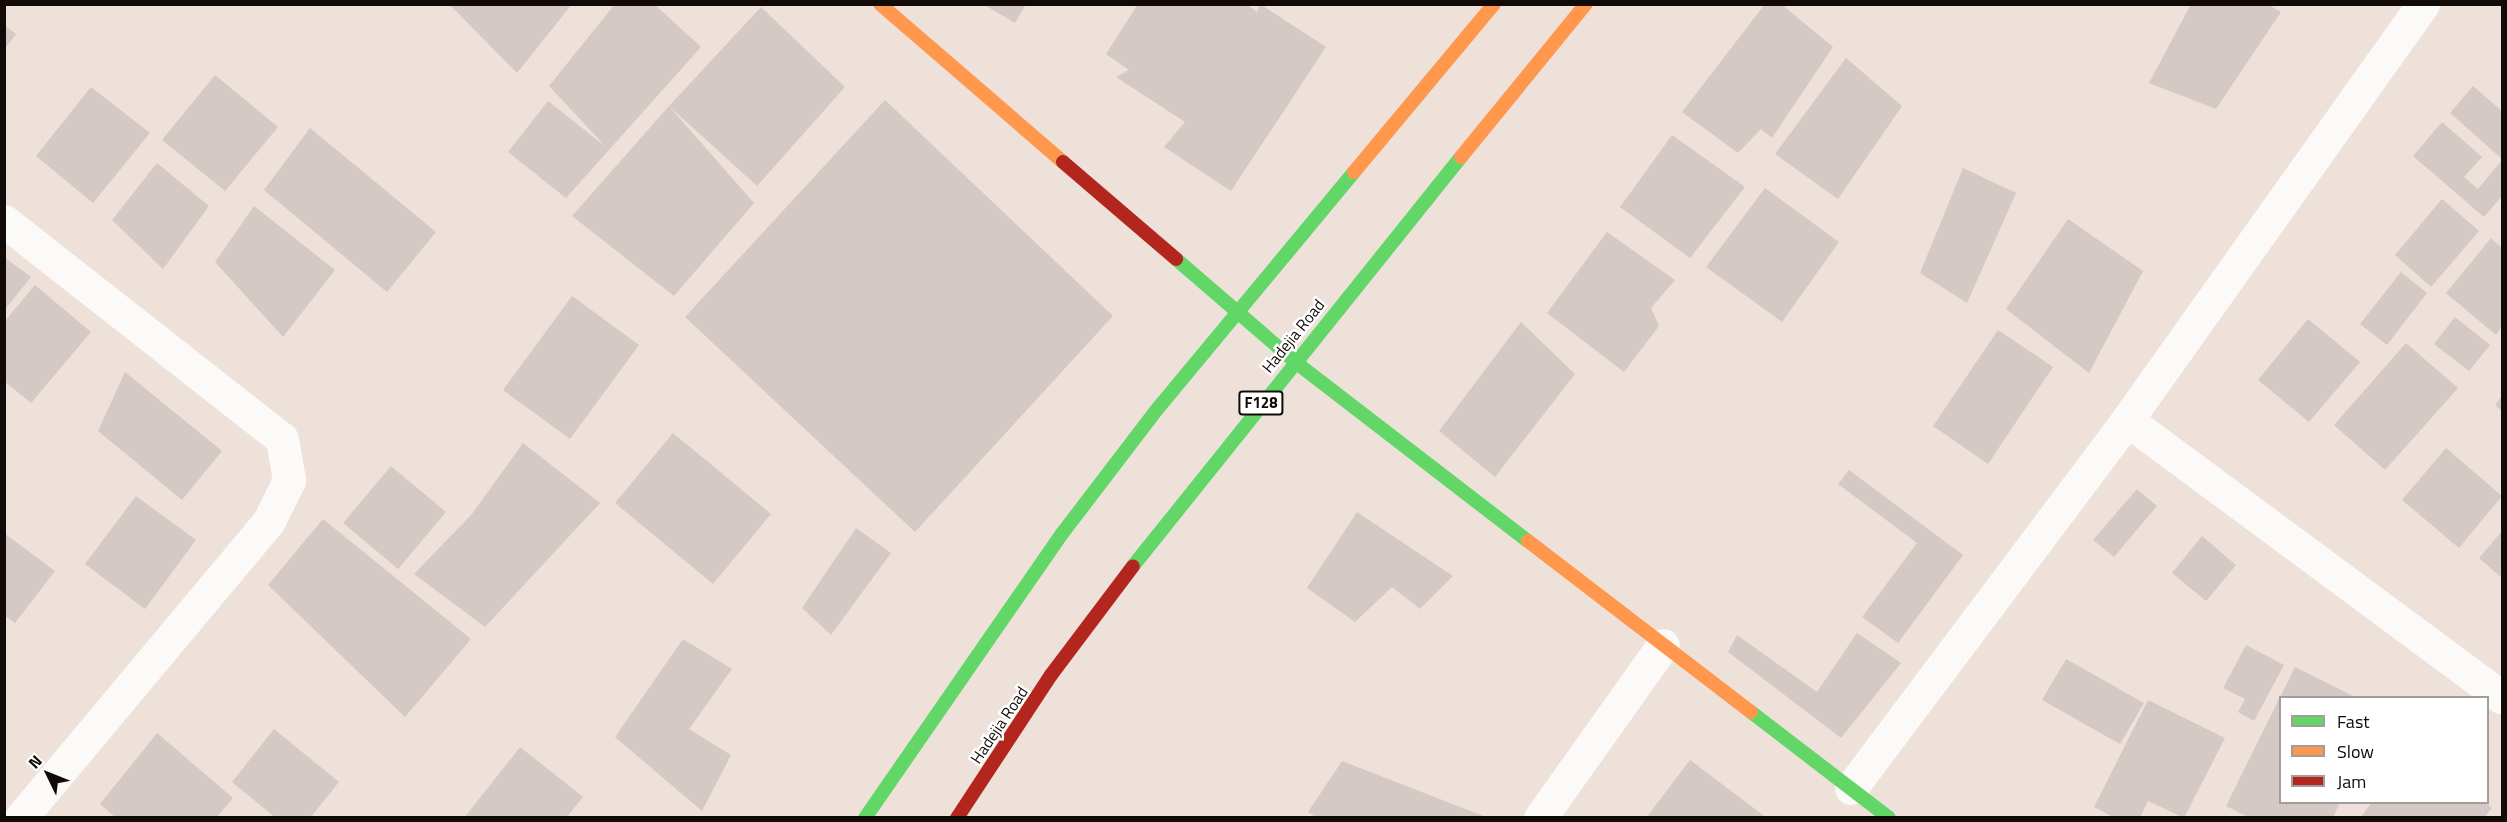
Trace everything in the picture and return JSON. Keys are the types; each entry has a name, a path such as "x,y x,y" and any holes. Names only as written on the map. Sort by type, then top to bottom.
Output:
{"main road":[{"path":"880,4 1294,361 1889,818"},
{"path":"865,818 1061,535 1236,312 1494,4"},
{"name":"Hadejia Road","path":"957,818 1052,675 1294,361 1586,4"}],"street":[{"path":"1851,788 2127,420 2423,4"},
{"path":"4,221 282,439 289,480 269,521 21,818"},
{"path":"2127,420 2502,697"},
{"path":"1540,818 1663,645"}],"building":[{"path":"449,4 572,4 517,73"},
{"path":"615,4 654,4 701,47 566,198 508,152 548,101 606,147 549,86"},
{"path":"983,4 1026,4 1015,23"},
{"path":"1138,4 1246,4 1257,12 1260,4 1326,47 1231,191 1164,147 1185,122 1116,77 1129,70 1106,54"},
{"path":"1765,4 1781,4 1833,47 1772,138 1761,129 1738,153 1682,112"},
{"path":"2191,4 2267,4 2281,12 2216,109 2149,83"},
{"path":"761,7 845,87 757,186 669,106"},
{"path":"4,25 16,34 4,50"},
{"path":"1846,58 1902,106 1838,199 1775,154"},
{"path":"215,75 278,127 225,191 162,140"},
{"path":"2473,86 2502,111 2502,159 2450,113"},
{"path":"91,87 150,133 93,203 36,156"},
{"path":"885,100 1113,316 915,532 685,317"},
{"path":"669,106 754,203 674,296 572,216"},
{"path":"2442,122 2482,157 2464,177 2478,189 2502,160 2502,196 2484,217 2413,156"},
{"path":"310,128 436,232 387,292 264,190"},
{"path":"1672,135 1745,187 1690,258 1620,207"},
{"path":"157,163 209,206 163,269 112,220"},
{"path":"1963,168 2016,193 1967,303 1920,273"},
{"path":"1765,188 1839,242 1782,322 1706,267"},
{"path":"2442,199 2479,231 2431,287 2395,255"},
{"path":"254,206 335,270 283,337 215,262"},
{"path":"2068,219 2143,271 2089,373 2006,309"},
{"path":"1607,232 1675,280 1651,308 1659,326 1624,372 1547,313"},
{"path":"2491,238 2502,248 2502,326 2496,335 2446,293"},
{"path":"4,257 31,277 4,311"},
{"path":"2401,272 2427,293 2387,345 2360,324"},
{"path":"35,285 91,332 31,403 4,381 4,322"},
{"path":"572,296 639,345 570,439 503,390"},
{"path":"2455,317 2490,345 2469,371 2434,344"},
{"path":"2308,319 2360,362 2309,422 2258,380"},
{"path":"1521,322 1575,374 1495,477 1439,431"},
{"path":"1998,330 2053,367 1988,464 1933,426"},
{"path":"2406,343 2458,388 2385,470 2334,425"},
{"path":"125,372 222,451 182,500 98,431"},
{"path":"2502,396 2502,411 2495,405"},
{"path":"673,433 771,514 713,584 615,503"},
{"path":"523,443 600,503 485,627 414,574 472,514"},
{"path":"2446,448 2502,496 2459,548 2402,500"},
{"path":"391,466 446,512 398,569 343,523"},
{"path":"1849,470 1963,555 1898,643 1862,617 1917,543 1838,484"},
{"path":"2137,489 2157,506 2114,557 2093,540"},
{"path":"136,496 196,540 145,609 85,564"},
{"path":"1357,512 1453,576 1420,609 1392,587 1355,622 1307,588"},
{"path":"323,519 471,639 405,717 268,585"},
{"path":"856,528 891,553 831,635 802,608"},
{"path":"2502,531 2502,578 2479,558"},
{"path":"4,533 55,571 15,623 4,615"},
{"path":"2202,536 2236,565 2206,601 2172,573"},
{"path":"1857,633 1901,663 1841,738 1728,652 1737,635 1817,692"},
{"path":"683,639 732,669 689,729 731,755 702,811 615,737"},
{"path":"2246,645 2284,665 2254,721 2238,712 2245,699 2223,688"},
{"path":"2066,659 2144,703 2120,744 2042,700"},
{"path":"2295,667 2353,696 2281,696"},
{"path":"2279,699 2279,804 2339,804 2333,818 2250,818 2226,806"},
{"path":"2148,700 2225,738 2184,818 2148,801 2140,818 2115,818 2094,807"},
{"path":"274,729 339,782 310,818 276,818 232,782"},
{"path":"157,733 233,798 216,818 116,818 100,804"},
{"path":"520,747 583,797 566,818 464,818"},
{"path":"1690,760 1767,818 1646,818"},
{"path":"1342,761 1486,818 1317,818 1308,812"},
{"path":"2370,804 2487,804 2492,808 2484,818 2360,818"}],"traffic: fast":[{"path":"1133,566 1461,157"},
{"path":"865,818 1061,535 1159,407 1354,172"},
{"path":"1176,259 1294,361 1528,541"},
{"path":"1751,712 1889,818"}],"traffic: slow":[{"path":"880,4 1063,162"},
{"path":"1354,172 1494,4"},
{"path":"1461,157 1586,4"},
{"path":"1528,541 1751,712"}],"traffic: jam":[{"path":"1063,162 1176,259"},
{"path":"957,818 1051,675 1133,566"}]}
